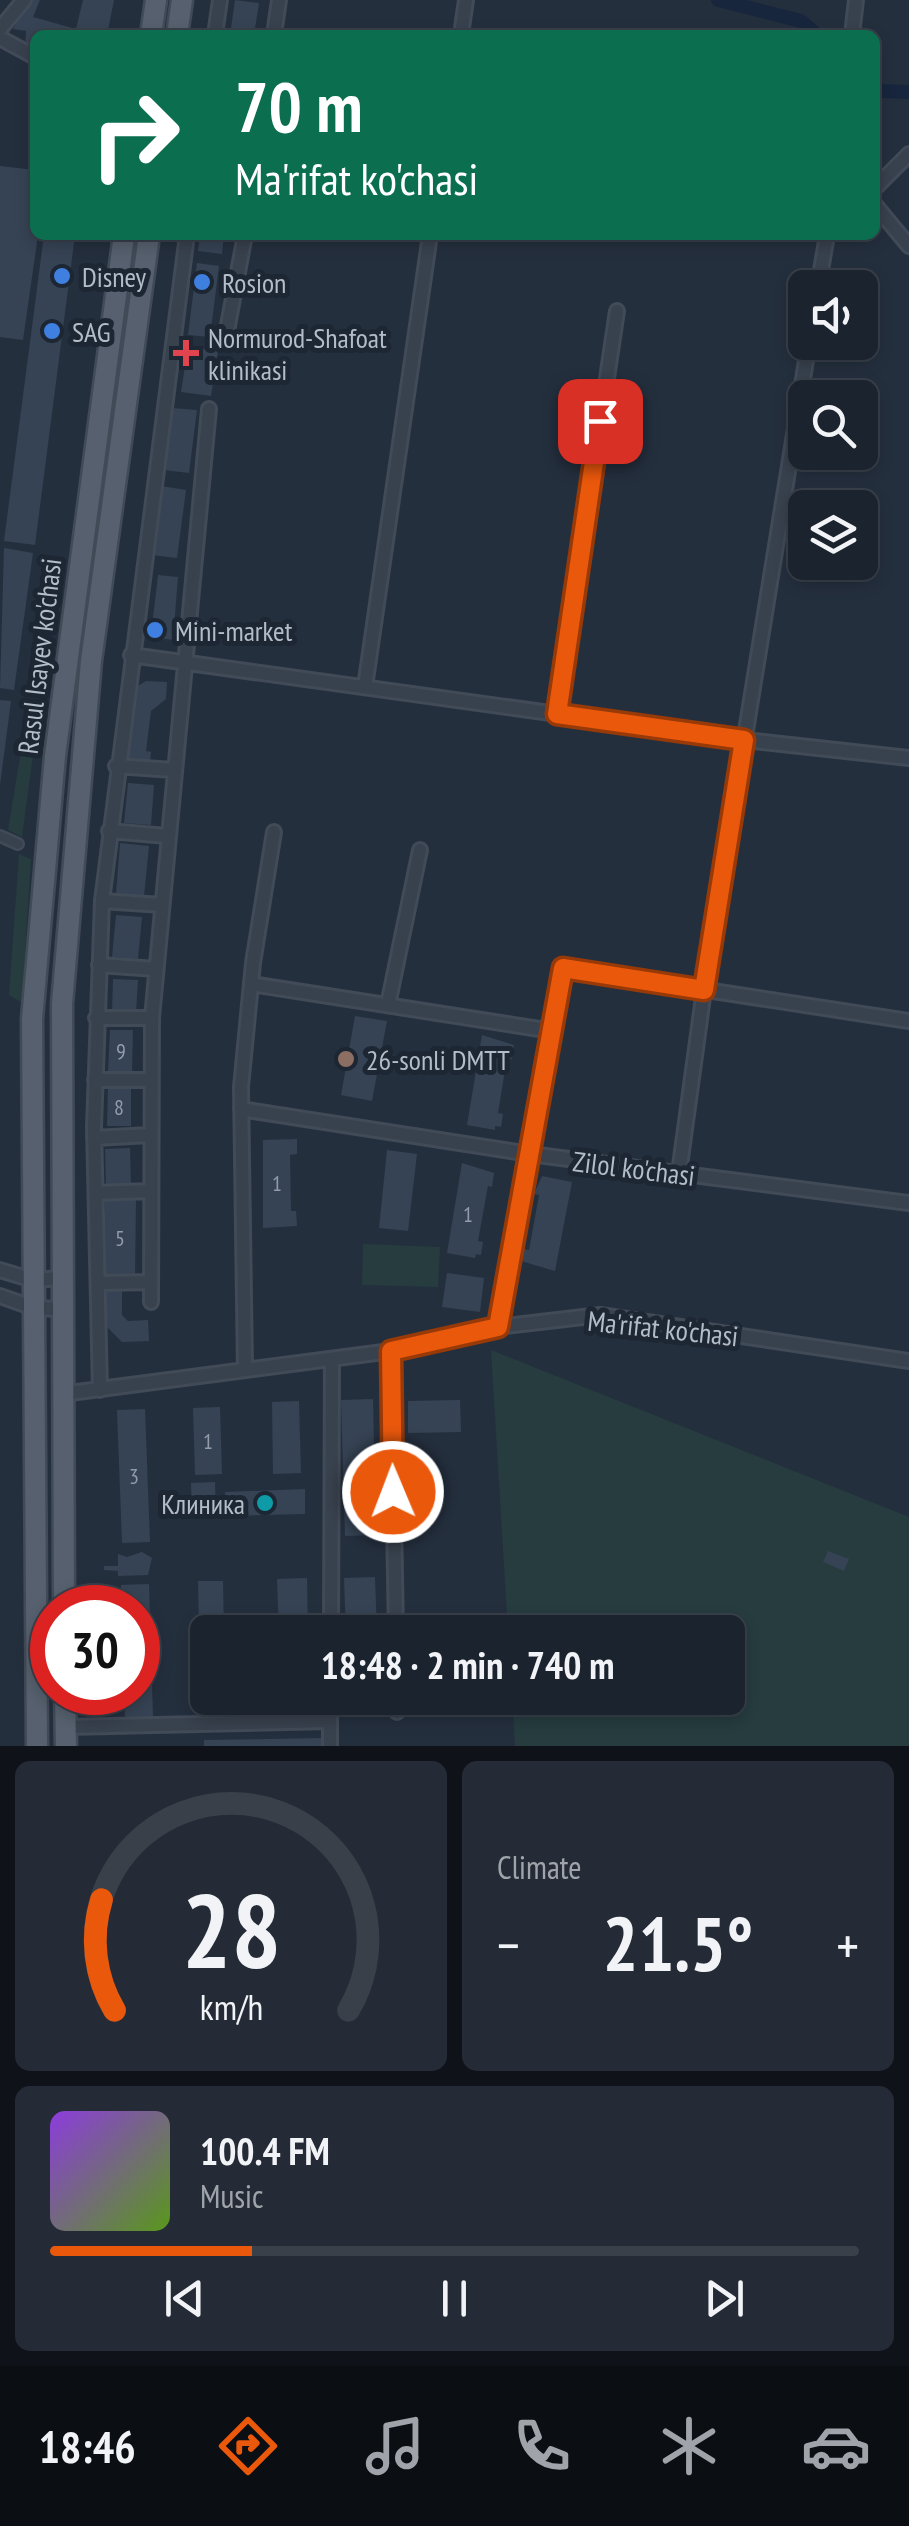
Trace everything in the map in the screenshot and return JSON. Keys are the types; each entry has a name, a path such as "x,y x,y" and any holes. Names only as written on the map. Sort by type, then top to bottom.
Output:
{"main road":[{"path":"153,30 156,0"},
{"path":"178,30 182,0"},
{"name":"Rasul Isayev ko'chasi","path":"37,1746 30,1066 45,850 123,240"},
{"name":"Rasul Isayev ko'chasi","path":"64,1585 60,1060 70,888 91,660 149,240"}],"street":[{"path":"0,29 18,14 24,0"},
{"path":"216,30 220,0"},
{"path":"275,30 279,0"},
{"path":"462,30 466,0"},
{"path":"853,30 856,0"},
{"path":"0,38 30,54"},
{"path":"880,183 909,154"},
{"path":"880,212 909,246"},
{"path":"100,1390 94,1138 102,901 116,766 186,240"},
{"path":"226,336 244,240"},
{"path":"365,688 429,240"},
{"path":"821,270 826,240"},
{"path":"557,714 617,311"},
{"path":"679,1173 704,990 807,360"},
{"path":"151,1302 152,1018 182,662 210,409"},
{"path":"131,655 744,740 909,758"},
{"path":"116,766 173,770"},
{"path":"109,831 168,836"},
{"path":"244,1370 241,1110 251,984 274,832"},
{"path":"0,836 18,844"},
{"path":"388,1005 420,850"},
{"path":"102,901 162,904"},
{"path":"99,966 156,968"},
{"path":"498,1327 563,968 909,1021"},
{"path":"251,984 552,1031"},
{"path":"96,1018 152,1018"},
{"path":"95,1080 150,1080"},
{"name":"Zilol ko'chasi","path":"241,1110 530,1154 909,1203"},
{"path":"94,1138 150,1135"},
{"path":"96,1193 150,1191"},
{"path":"0,1270 32,1280 62,1278"},
{"path":"98,1283 150,1282"},
{"path":"0,1296 34,1308 61,1309"},
{"name":"Ma'rifat ko'chasi","path":"62,1394 391,1351 498,1327 600,1315 909,1362"},
{"path":"391,1351 396,1615"},
{"path":"330,1615 332,1359"},
{"path":"330,1715 330,1746"},
{"path":"66,1736 330,1722"}],"green space":[{"path":"29,702 40,703 22,837 8,830"},
{"path":"19,854 31,859 22,1003 9,995"},
{"path":"363,1244 440,1247 438,1287 362,1285"},
{"path":"491,1350 909,1517 909,1746 515,1746 513,1715 745,1715 745,1615 507,1615"}],"building":[{"path":"29,0 40,0 33,17 76,29 83,0 114,0 108,30 30,30 30,50 25,49 26,31 13,29"},
{"path":"235,0 259,3 255,30 231,30"},
{"path":"0,166 30,169 30,240 37,240 23,340 0,337"},
{"path":"43,240 74,240 35,545 4,541"},
{"path":"199,240 223,240 222,254 198,251"},
{"path":"197,263 219,266 210,337 188,335"},
{"path":"188,347 218,351 211,396 181,392"},
{"path":"172,408 197,410 189,473 164,470"},
{"path":"161,486 186,490 177,558 152,555"},
{"path":"4,548 33,553 14,690 0,688"},
{"path":"158,575 178,577 173,640 160,638 152,627"},
{"path":"146,681 167,682 166,699 151,711 146,751 151,752 150,762 123,760 131,690"},
{"path":"0,700 11,701 0,785"},
{"path":"128,783 154,785 151,825 124,823"},
{"path":"120,843 149,846 144,896 116,894"},
{"path":"116,915 142,917 138,959 112,957"},
{"path":"113,979 138,980 136,1013 112,1012"},
{"path":"355,1016 387,1021 372,1101 341,1095"},
{"path":"110,1030 133,1030 132,1073 108,1072"},
{"path":"482,1035 514,1045 512,1059 507,1058 498,1113 503,1114 501,1127 495,1126 495,1130 467,1125"},
{"path":"108,1088 131,1089 131,1126 107,1126"},
{"path":"297,1139 297,1154 290,1155 291,1211 296,1211 297,1226 263,1228 263,1140"},
{"path":"130,1148 131,1184 106,1185 105,1149"},
{"path":"387,1150 417,1154 408,1231 379,1228"},
{"path":"462,1163 494,1173 478,1241 483,1242 481,1255 476,1254 475,1258 447,1253"},
{"path":"542,1176 572,1182 555,1271 521,1261 524,1249 529,1250 539,1195 534,1194"},
{"path":"105,1199 136,1199 135,1278 104,1277"},
{"path":"447,1273 484,1278 480,1312 442,1307"},
{"path":"104,1291 122,1291 122,1315 128,1321 148,1320 149,1341 122,1342 104,1324"},
{"path":"373,1399 376,1535 345,1536 341,1400"},
{"path":"460,1400 461,1432 408,1433 408,1401"},
{"path":"299,1401 301,1473 273,1474 272,1402"},
{"path":"220,1407 222,1474 195,1475 193,1408"},
{"path":"145,1409 150,1542 122,1543 117,1410"},
{"path":"215,1482 216,1517 192,1518 191,1483"},
{"name":"Клиника","path":"305,1489 305,1514 226,1516 225,1492"},
{"path":"828,1551 849,1559 844,1571 823,1562"},
{"path":"142,1552 152,1558 148,1575 118,1576 118,1571 104,1570 104,1566 118,1566 118,1554 127,1557"},
{"path":"375,1577 376,1615 345,1615 344,1578"},
{"path":"307,1578 308,1615 278,1615 277,1579"},
{"path":"198,1581 223,1581 224,1615 199,1615"},
{"path":"125,1715 153,1715 153,1717"},
{"path":"324,1738 324,1746 204,1746 204,1740"}],"waterway":[{"path":"718,0 801,21 811,30"},
{"path":"880,90 909,92"}],"place":[{"name":"Disney","path":"62,276"},
{"name":"Rosion","path":"202,282"},
{"name":"SAG","path":"52,331"},
{"name":"Normurod-Shafoat klinikasi","path":"186,353"},
{"name":"Mini-market","path":"155,630"},
{"name":"26-sonli DMTT","path":"346,1059"},
{"name":"Клиника","path":"265,1503"}],"route":[{"path":"393,1492 391,1351 498,1327 563,968 704,990 744,740 557,714 600,421"}]}
